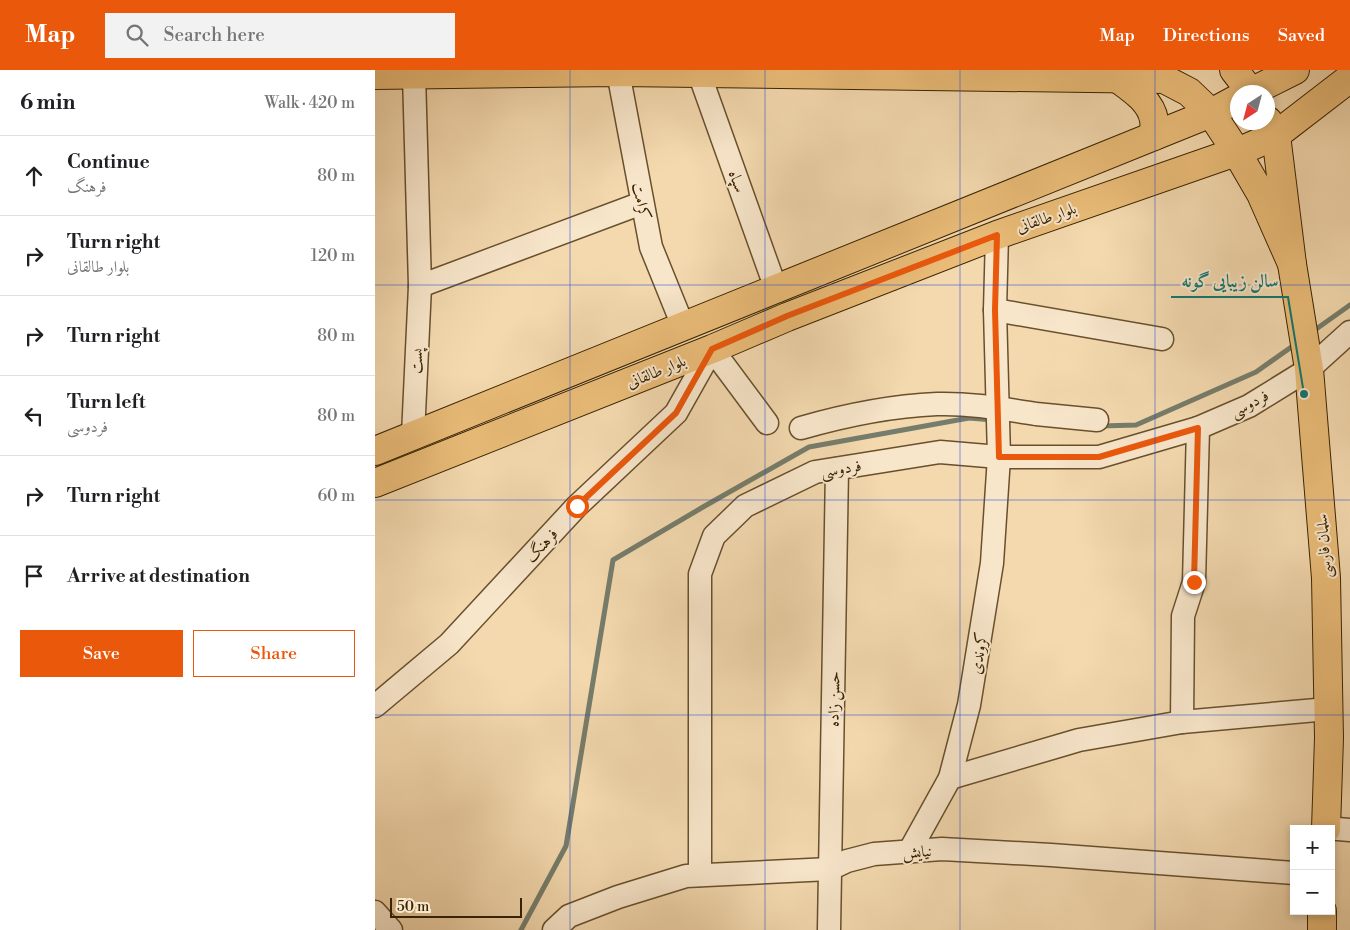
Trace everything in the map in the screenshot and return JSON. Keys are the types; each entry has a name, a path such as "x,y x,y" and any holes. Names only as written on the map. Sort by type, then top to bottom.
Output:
{"main road":[{"path":"1234,70 1246,85"},
{"path":"1265,85 1295,70"},
{"name":"سلمان فارسی","path":"375,75 699,72 1164,79 1189,92 1211,113 1242,150 1293,264"},
{"path":"1117,78 1138,94 1149,106 1155,121 1154,136"},
{"name":"بلوار طالقانی","path":"1275,126 1350,78"},
{"name":"بلوار طالقانی","path":"375,451 1211,113 1230,104"},
{"name":"بلوار طالقانی","path":"375,483 712,349 787,316 997,235 1242,150 1269,130"},
{"name":"سلمان فارسی","path":"1272,130 1301,325 1309,366 1325,578 1329,738 1334,825"},
{"path":"1322,930 1323,915"}],"street":[{"name":"کرامت","path":"618,72 651,248 683,326"},
{"name":"سپاه","path":"699,72 776,289"},
{"name":"پست","path":"413,435 420,286 414,75"},
{"path":"420,286 643,203"},
{"name":"کروندی","path":"909,852 950,778 969,705 993,563 999,449 995,310 997,235"},
{"path":"995,310 1162,339"},
{"name":"فردوسی","path":"700,875 700,574 714,536 745,506 815,472 940,452 999,449 1099,457 1198,428 1249,406 1309,366 1350,332"},
{"path":"712,349 767,423"},
{"name":"فرهنگ","path":"375,706 449,644 577,506 676,413 712,349"},
{"path":"801,428 833,419 885,409 938,404 997,408 1097,420"},
{"path":"1182,722 1183,616 1194,582 1198,428"},
{"name":"حسن زاده","path":"829,930 837,468"},
{"path":"950,778 1079,740 1182,722 1328,708"},
{"name":"نیایش","path":"554,930 569,916 618,897 686,876 830,869 847,861 874,854 941,849 1290,873"},
{"path":"375,912 391,930"}],"waterway":[{"path":"1312,332 1350,305"},
{"path":"1101,426 1136,425 1256,372 1297,343"},
{"path":"521,930 566,846 613,560 809,447 969,418 993,420"}],"place":[{"name":"سالن زیبایی گونه","path":"1304,394"}],"route":[{"path":"577,506 676,413 712,349 787,316 997,235 995,310 999,457 1099,457 1198,428 1194,582"}]}
